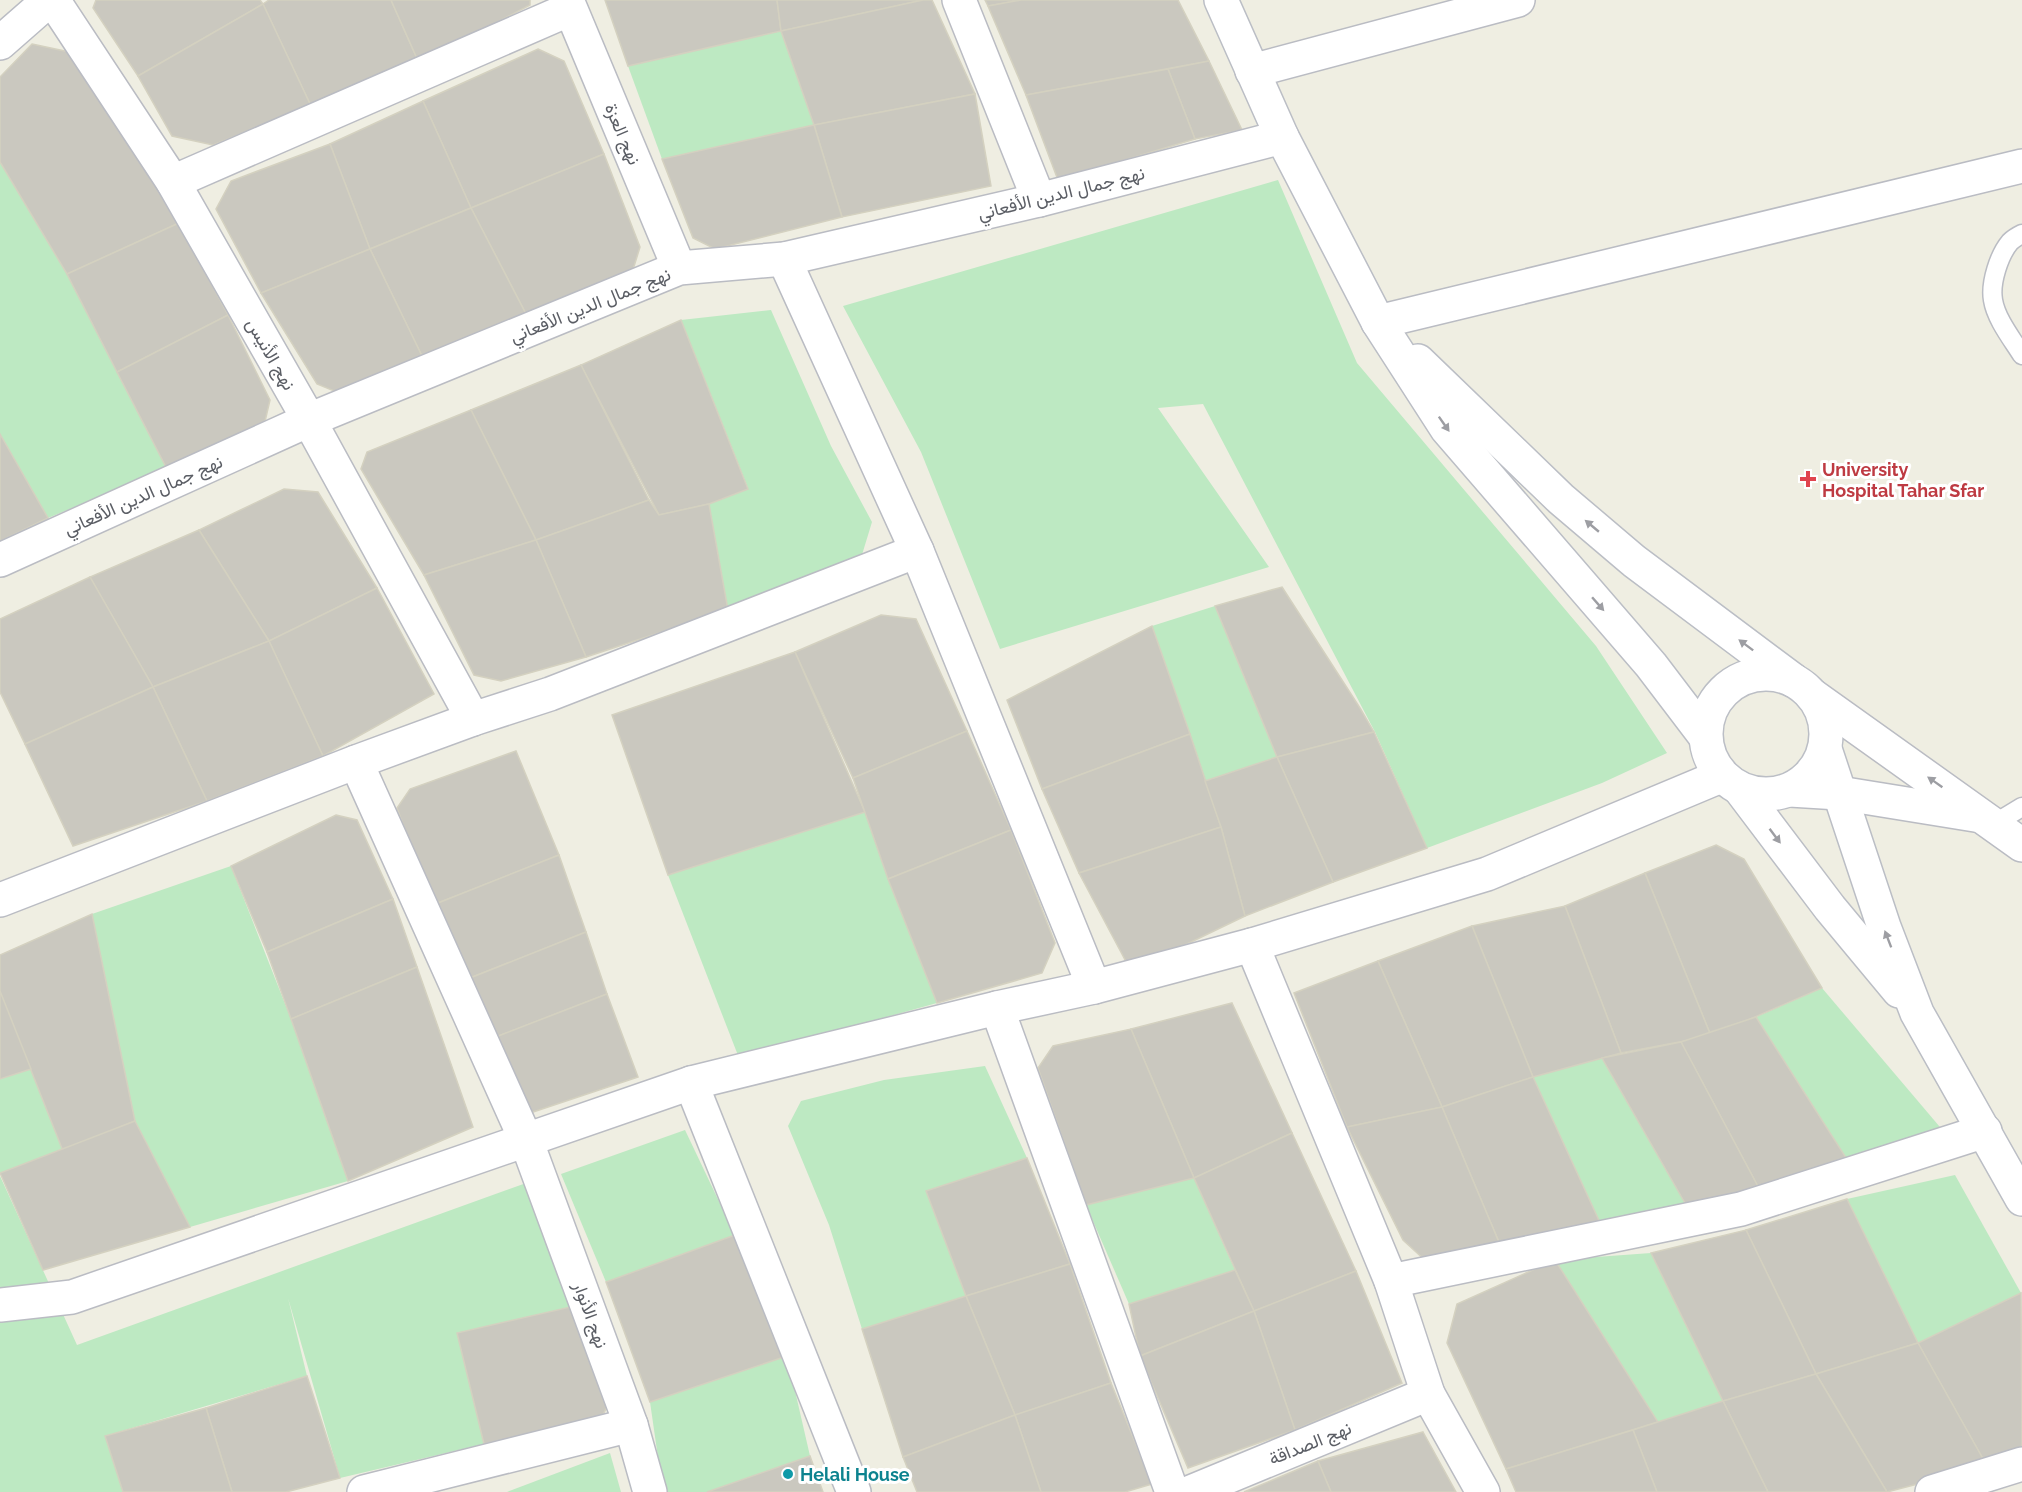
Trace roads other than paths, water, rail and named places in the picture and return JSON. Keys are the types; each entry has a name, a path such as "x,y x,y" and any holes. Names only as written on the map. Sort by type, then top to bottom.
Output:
{"street":[{"path":"0,43 51,0"},
{"name":"نهج الأنيس","path":"51,0 172,182 309,420 473,718"},
{"path":"959,0 1039,200"},
{"path":"1221,0 1282,137 1378,322 1447,429 1651,665 1705,736"},
{"path":"1252,71 1518,0"},
{"path":"172,182 568,5"},
{"name":"نهج العزة","path":"568,5 679,268"},
{"name":"نهج جمال الدين الأفعاني","path":"0,560 309,420 679,268 784,259 1039,200 1282,137"},
{"path":"1378,322 2022,166"},
{"path":"784,259 917,551 1094,987"},
{"path":"1378,322 1561,500 1634,561 1803,688 2022,845"},
{"path":"0,900 473,718 550,694 917,551"},
{"path":"0,1305 72,1297 690,1083 997,1008 1094,987 1252,945 1487,874 1730,783 1756,795 1773,795 1790,790 1805,782 1817,766 1825,749 1827,730 1823,712 1803,688 1773,674 1752,675 1733,683 1718,698 1708,715 1705,736 1710,757 1730,783 1830,908 1917,1013"},
{"path":"1825,749 1884,927 1917,1013 2022,1199"},
{"name":"نهج الأنوار","path":"356,762 526,1140 632,1425 650,1492"},
{"path":"1790,790 1839,793 1988,820"},
{"path":"1252,945 1391,1281 1428,1394 1482,1492"},
{"path":"997,1008 1172,1492"},
{"path":"690,1083 854,1492"},
{"path":"1391,1281 1741,1209 1984,1131"},
{"name":"نهج الصداقة","path":"1191,1492 1428,1394"},
{"path":"364,1492 632,1425"},
{"path":"1932,1492 2022,1464"}],"lane":[{"path":"2022,234 2011,241 2000,260 1994,283 1993,301 1999,316 2022,355"},
{"path":"1988,820 2022,807"}],"place":[{"name":"University Hospital Tahar Sfar","path":"1808,479"},
{"name":"Helali House","path":"788,1474"}]}
